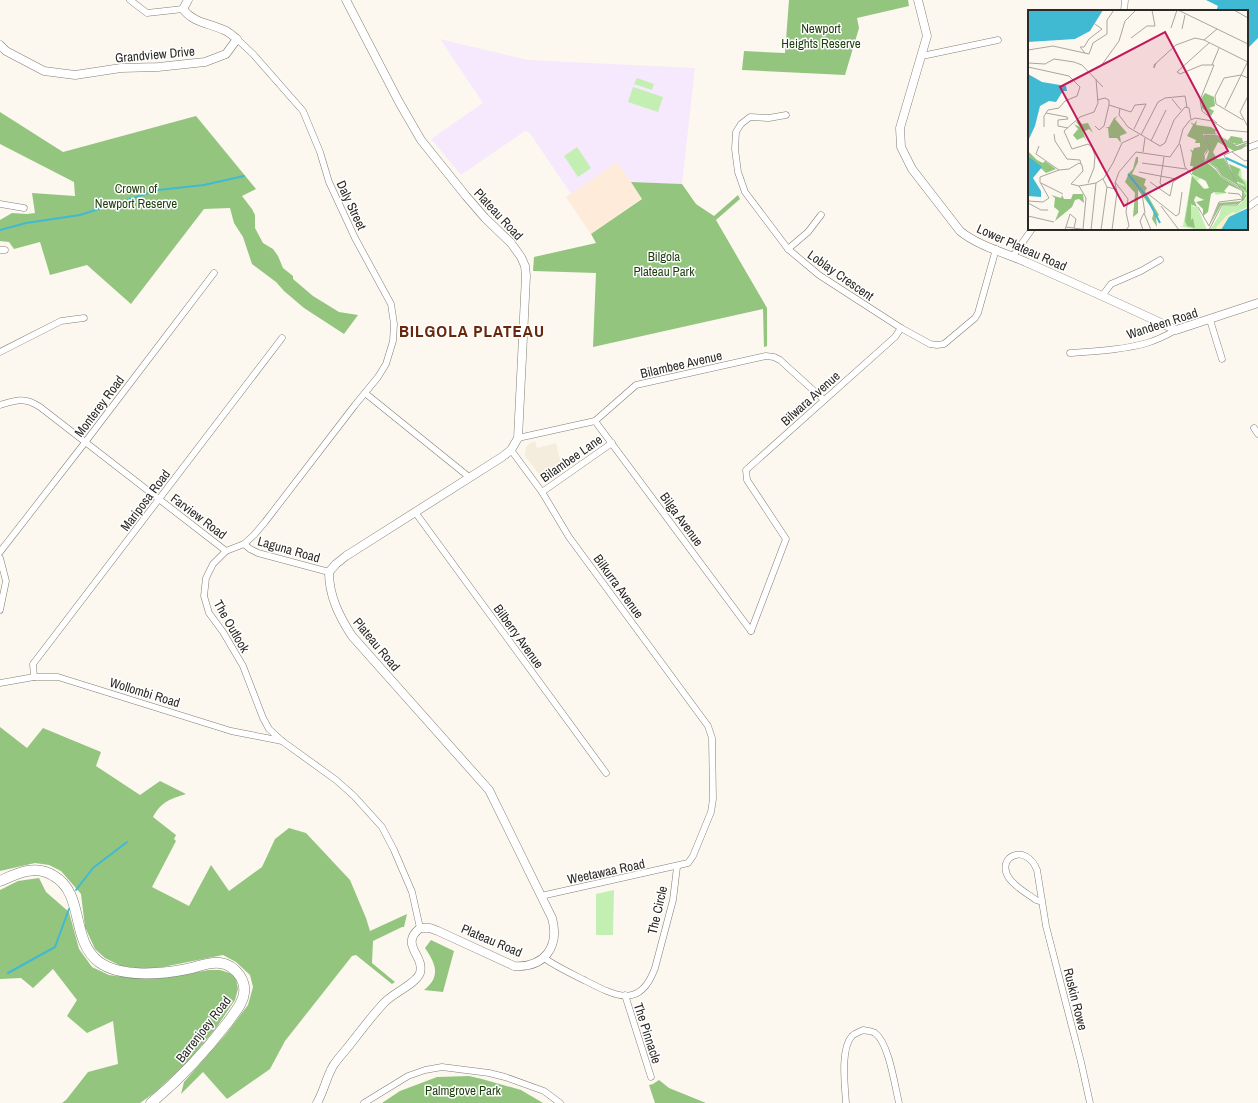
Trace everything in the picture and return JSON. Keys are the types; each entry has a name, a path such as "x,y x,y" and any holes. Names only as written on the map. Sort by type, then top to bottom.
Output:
{"main road":[{"name":"Barrenjoey Road","path":"0,881 23,871 34,870 44,871 58,878 66,885 71,894 80,935 86,946 99,962 112,969 133,973 159,973 218,963 229,966 237,972 244,986 242,1001 206,1050 183,1074 151,1103"}],"street":[{"path":"130,0 148,13 183,9"},
{"path":"183,9 188,0"},
{"name":"Plateau Road","path":"346,0 399,102 421,140 470,201 511,243 523,262 526,276 523,305 518,438 511,450 346,556 336,564 330,572 331,592 342,621 348,631 489,790 541,896 554,926 554,939 544,958 534,964 514,966 438,930 420,928"},
{"name":"Lower Plateau Road","path":"918,0 927,36 900,128 901,147 912,169 960,230 970,239 1013,256 1176,330"},
{"path":"1124,10 1125,0"},
{"path":"183,9 187,15 196,20 226,30 237,39"},
{"name":"Grandview Drive","path":"0,45 6,51 44,71 75,75 121,68 158,67 205,62 226,54 237,39"},
{"name":"Daly Street","path":"237,39 253,54 302,111 320,152 328,182 355,238 391,304 394,324 393,341 386,364 365,393"},
{"path":"922,56 998,40"},
{"name":"Loblay Crescent","path":"786,115 769,118 750,117 741,124 736,132 735,149 738,172 745,192 788,249 819,275 901,328"},
{"path":"1248,148 1258,144"},
{"path":"1248,207 1258,200"},
{"path":"0,204 24,208"},
{"path":"788,249 808,232 821,215"},
{"path":"1013,256 1031,230"},
{"path":"901,328 930,344 937,346 944,344 975,318 978,313 996,249"},
{"path":"1102,296 1112,284 1141,271 1160,260"},
{"name":"Monterey Road","path":"0,552 214,273"},
{"name":"Wandeen Road","path":"1070,353 1107,351 1149,342 1176,330 1258,304"},
{"path":"0,352 61,321 84,318"},
{"path":"1210,320 1222,359"},
{"name":"Bilwara Avenue","path":"751,631 786,539 747,480 746,470 895,337 901,328"},
{"name":"Mariposa Road","path":"34,678 33,664 282,338"},
{"name":"Bilambee Avenue","path":"518,438 595,421 636,385 766,356 774,357 780,360 824,400"},
{"path":"365,393 469,477"},
{"name":"The Outlook","path":"365,393 254,535 244,544 226,551 213,564 206,578 204,596 209,613 223,632 243,666 263,718 269,728 282,741 336,780 354,796 382,827 394,850 412,892 420,928"},
{"name":"Farview Road","path":"0,405 21,399 31,401 226,551"},
{"name":"Bilga Avenue","path":"595,421 751,631"},
{"path":"1254,428 1258,434"},
{"name":"Bilambee Lane","path":"542,492 612,443"},
{"name":"Bilkurra Avenue","path":"511,450 542,492 569,537 708,726 710,735 713,799 711,812 690,860 688,863 677,866"},
{"name":"Bilberry Avenue","path":"415,512 606,773"},
{"name":"Laguna Road","path":"244,544 258,553 330,572"},
{"path":"0,558 6,581 0,610"},
{"name":"Wollombi Road","path":"0,683 34,678 58,677 231,731 282,741"},
{"name":"Ruskin Rowe","path":"1042,900 1036,900 1010,880 1006,869 1008,859 1012,856 1021,854 1033,862 1037,870 1042,900 1046,926 1090,1103"},
{"name":"Weetawaa Road","path":"541,896 677,866"},
{"name":"The Circle","path":"544,958 554,965 617,996 634,995 644,989 651,979 673,900 677,866"},
{"path":"317,1103 333,1066 383,1003 416,979 420,972 420,964 411,943 412,937 420,928"},
{"name":"The Pinnacle","path":"625,995 651,1078"},
{"path":"846,1103 844,1067 845,1049 852,1036 864,1030 875,1033 883,1042 887,1052 899,1103"},
{"path":"364,1103 408,1076 425,1070 442,1067 482,1072 505,1077 544,1091 560,1103"}],"shaded area":[{"path":"440,39 528,60 695,68 682,184 631,182 617,162 571,194 529,132 525,131 461,175 431,139 483,103"},
{"path":"617,162 642,198 591,234 566,197"},
{"path":"535,441 537,448 556,443 563,472 546,483 525,456 526,447"}],"green space":[{"name":"Newport Heights Reserve","path":"789,0 908,0 909,6 857,18 859,28 845,75 742,70 744,51 785,53"},
{"path":"637,78 654,84 652,90 634,84"},
{"path":"633,87 663,97 658,112 628,102"},
{"name":"Crown of Newport Reserve","path":"0,112 63,152 196,116 256,189 242,196 255,215 255,228 263,243 273,249 283,268 293,276 293,279 313,296 339,312 358,315 344,334 304,308 276,282 252,264 243,237 234,223 230,208 204,209 131,304 87,265 50,275 40,242 14,249 9,242 0,241 0,220 12,213 35,213 32,193 75,196 74,182 0,144"},
{"path":"577,147 591,168 578,177 564,156"},
{"name":"Bilgola Plateau Park","path":"631,182 682,184 696,204 714,216 738,195 740,199 716,220 767,308 767,346 764,347 763,309 593,347 596,273 533,271 534,257 596,243 591,234 642,199"},
{"path":"0,727 27,748 43,728 101,752 96,766 140,795 160,781 186,794 163,804 153,817 176,835 174,839 176,841 152,887 189,906 211,865 229,891 262,867 275,839 289,828 306,833 350,880 370,931 407,914 404,927 373,941 372,963 395,982 392,984 356,955 352,956 285,1041 270,1069 227,1099 203,1072 181,1094 184,1082 226,1034 248,1005 253,987 250,975 236,962 223,955 163,967 143,969 121,966 105,958 95,949 85,927 81,894 61,871 49,865 35,863 0,871"},
{"path":"39,878 46,892 69,912 79,949 92,967 109,975 131,978 163,978 209,970 220,970 230,973 236,979 238,989 235,1000 216,1028 186,1064 154,1093 140,1103 62,1103 88,1072 118,1064 113,1021 87,1033 67,1016 77,1000 53,969 33,988 21,978 0,979 0,890 18,881"},
{"path":"614,890 613,935 596,935 596,894"},
{"path":"431,940 454,951 443,992 424,990 430,985 435,975 434,964 425,948"},
{"name":"Palmgrove Park","path":"469,1076 521,1090 543,1103 382,1103 400,1091 437,1077"},
{"path":"659,1080 669,1088 706,1103 655,1103 649,1085"}],"water":[{"path":"1206,0 1258,0 1258,38 1248,48 1248,10 1216,10 1218,6"}],"waterway":[{"path":"0,230 26,223 80,215 158,190 204,185 244,176"},
{"path":"76,890 93,868 127,842"},
{"path":"8,973 55,947 69,909"}],"district":[{"name":"BILGOLA PLATEAU","path":"472,331"}]}
